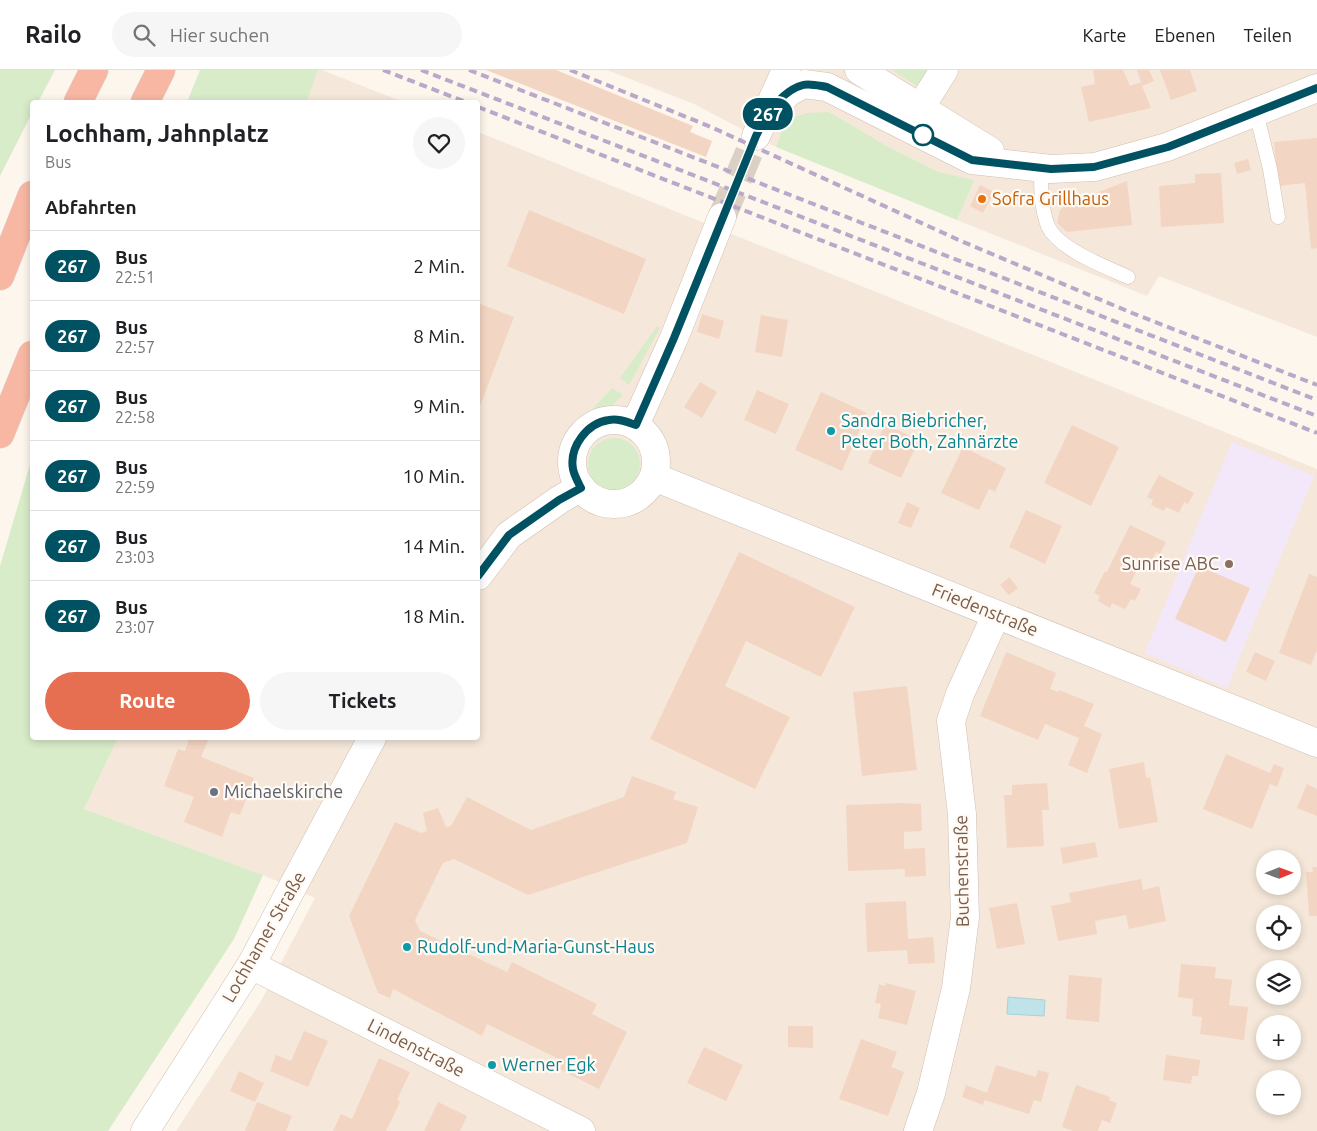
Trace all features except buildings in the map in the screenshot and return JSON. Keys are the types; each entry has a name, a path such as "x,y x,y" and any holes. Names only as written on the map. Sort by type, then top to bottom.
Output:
{"highway":[{"path":"79,100 94,70"},
{"path":"146,100 161,70"},
{"path":"0,276 30,200"},
{"path":"0,434 30,359"}],"street":[{"path":"859,70 1012,166"},
{"path":"920,108 944,70"},
{"path":"760,127 789,92 794,73 844,94 972,160 1042,168 1094,167 1168,147 1317,88"},
{"path":"636,425 674,338 722,216"},
{"path":"623,420 636,425 650,438 656,457 654,477 644,492 629,502 612,504 594,499 581,488 573,468 574,448 586,431 597,423 623,420"},
{"name":"Friedenstraße","path":"654,477 1317,743"},
{"path":"480,573 509,535 559,500 581,488"},
{"name":"Buchenstraße","path":"918,1131 931,1093 956,988 965,917 962,814 951,721 960,694 996,615"},
{"name":"Lochhamer Straße","path":"145,1131 251,965 371,740"},
{"name":"Lindenstraße","path":"251,965 581,1131"}],"lane":[{"path":"1256,112 1270,169 1278,217"},
{"path":"1042,168 1042,192 1048,227 1070,250 1128,277"}],"shaded area":[{"path":"318,70 322,70 398,100 308,100"},
{"path":"607,70 1317,70 1317,337 1159,276 1147,296 957,220 973,180 939,172 885,145 786,121 776,147 694,104"},
{"path":"480,133 1317,469 1317,1131 176,1131 261,1001 315,898 263,875 84,809 117,740 480,740"},
{"name":"Sunrise ABC","path":"1232,442 1314,476 1227,688 1145,653"}],"green space":[{"path":"0,70 55,70 39,100 30,100 30,117 0,176"},
{"path":"200,70 318,70 308,100 188,100"},
{"path":"892,70 930,70 923,83 917,86"},
{"path":"829,112 885,145 939,172 974,180 957,220 776,147 785,121 806,113"},
{"path":"657,326 660,328 629,385 620,378"},
{"path":"612,388 623,395 605,412 589,417 587,415"},
{"path":"614,438 628,442 636,450 640,464 636,478 628,486 614,490 600,486 592,478 588,464 592,450 600,442"},
{"path":"30,465 30,740 117,740 84,809 263,875 234,939 108,1131 0,1131 0,566"}],"water":[{"path":"1008,997 1045,1000 1044,1016 1007,1014"}],"tunnel":[{"path":"722,217 756,136"}],"railway":[{"path":"383,70 461,100"},
{"path":"421,70 1317,416"},
{"path":"469,70 1317,400"},
{"path":"570,70 711,127 961,241 1132,313 1317,385"},
{"path":"480,108 1317,433"}],"bus line":[{"name":"267","path":"480,573 509,535 559,500 581,488 573,468 574,448 586,431 597,423 610,420 623,420 636,425 674,338 722,216 764,117 789,92 804,84 827,87 972,160 1051,169 1094,167 1168,147 1317,88"}],"place":[{"name":"Sofra Grillhaus","path":"982,199"},
{"name":"Sandra Biebricher, Peter Both, Zahnärzte","path":"831,431"},
{"name":"Sunrise ABC","path":"1229,564"},
{"name":"Michaelskirche","path":"214,792"},
{"name":"Rudolf-und-Maria-Gunst-Haus","path":"407,947"},
{"name":"Werner Egk","path":"492,1065"}]}
